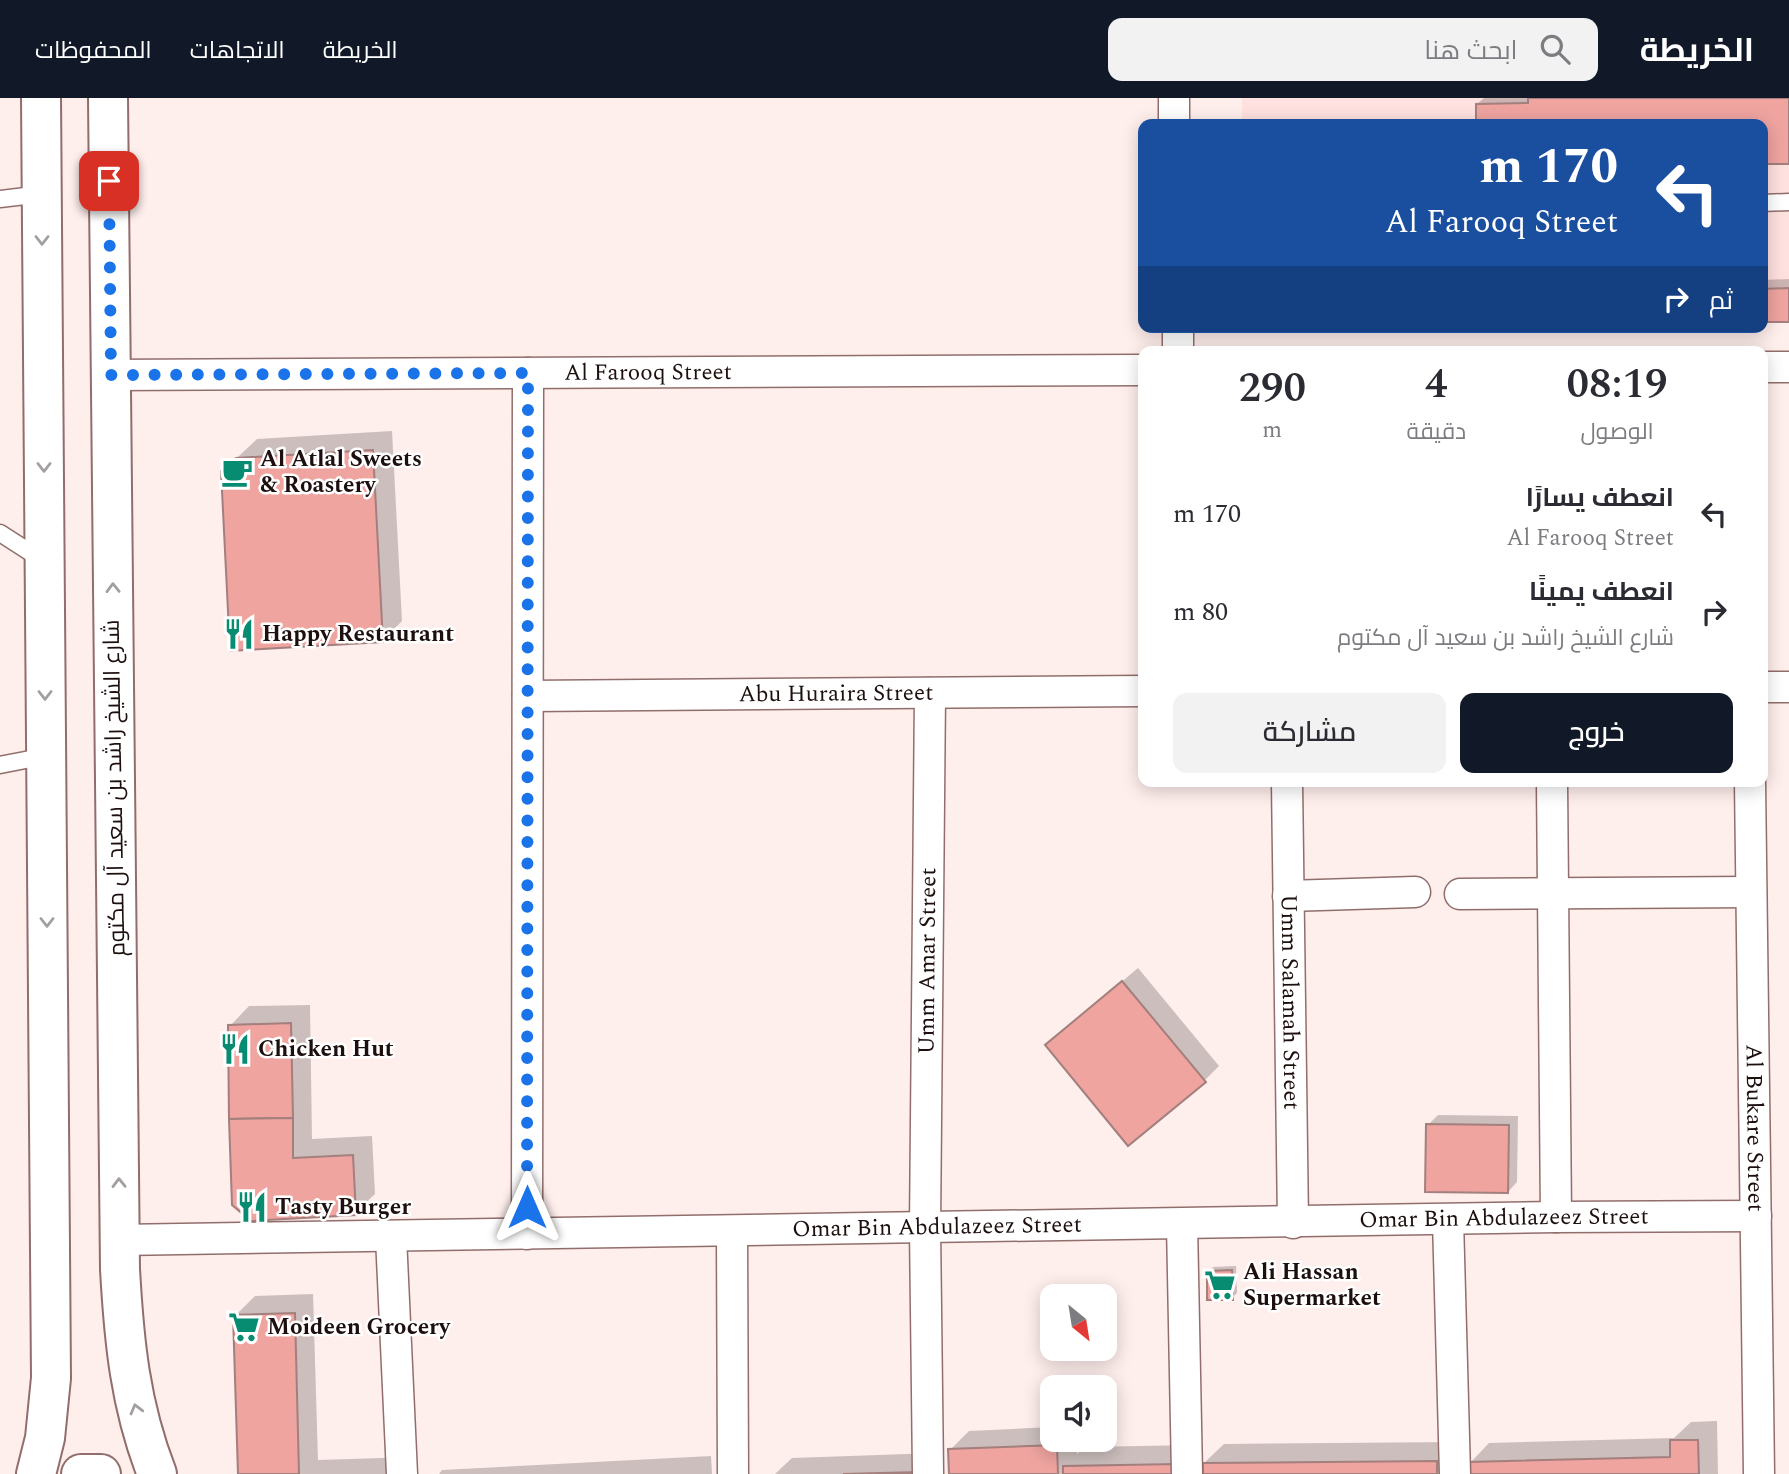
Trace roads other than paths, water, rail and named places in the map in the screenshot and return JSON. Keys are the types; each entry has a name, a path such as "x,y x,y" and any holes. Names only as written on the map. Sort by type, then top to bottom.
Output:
{"street":[{"path":"36,1474 45,1438 51,1378 41,98"},
{"name":"شارع الشيخ راشد بن سعيد آل مكتوم","path":"108,98 120,1240 126,1357 133,1401 157,1474"},
{"path":"1174,98 1174,119"},
{"path":"1768,367 1789,366"},
{"name":"Al Farooq Street","path":"111,375 1138,370"},
{"path":"527,1234 528,373"},
{"path":"1768,687 1789,687"},
{"name":"Abu Huraira Street","path":"528,696 1138,691"},
{"name":"Umm Amar Street","path":"928,1474 925,1228 930,693"},
{"name":"Umm Salamah Street","path":"1287,787 1293,1223"},
{"path":"1552,787 1556,1217"},
{"name":"Al Bukare Street","path":"1750,787 1759,1474"},
{"path":"1288,896 1415,892"},
{"path":"1460,894 1751,892"},
{"name":"Omar Bin Abdulazeez Street","path":"120,1240 1755,1216"},
{"path":"1448,1220 1455,1474"},
{"path":"1182,1224 1187,1474"},
{"path":"732,1232 733,1474"},
{"path":"391,1237 402,1474"},
{"path":"81,1474 101,1474"}],"lane":[{"path":"0,199 42,194"},
{"path":"1768,203 1789,202"},
{"path":"0,533 44,562"},
{"path":"0,765 46,756"}],"place":[{"name":"Al Atlal Sweets & Roastery","path":"237,472"},
{"name":"Happy Restaurant","path":"239,634"},
{"name":"Chicken Hut","path":"235,1049"},
{"name":"Tasty Burger","path":"252,1207"},
{"name":"Ali Hassan Supermarket","path":"1220,1285"},
{"name":"Moideen Grocery","path":"244,1327"}]}
